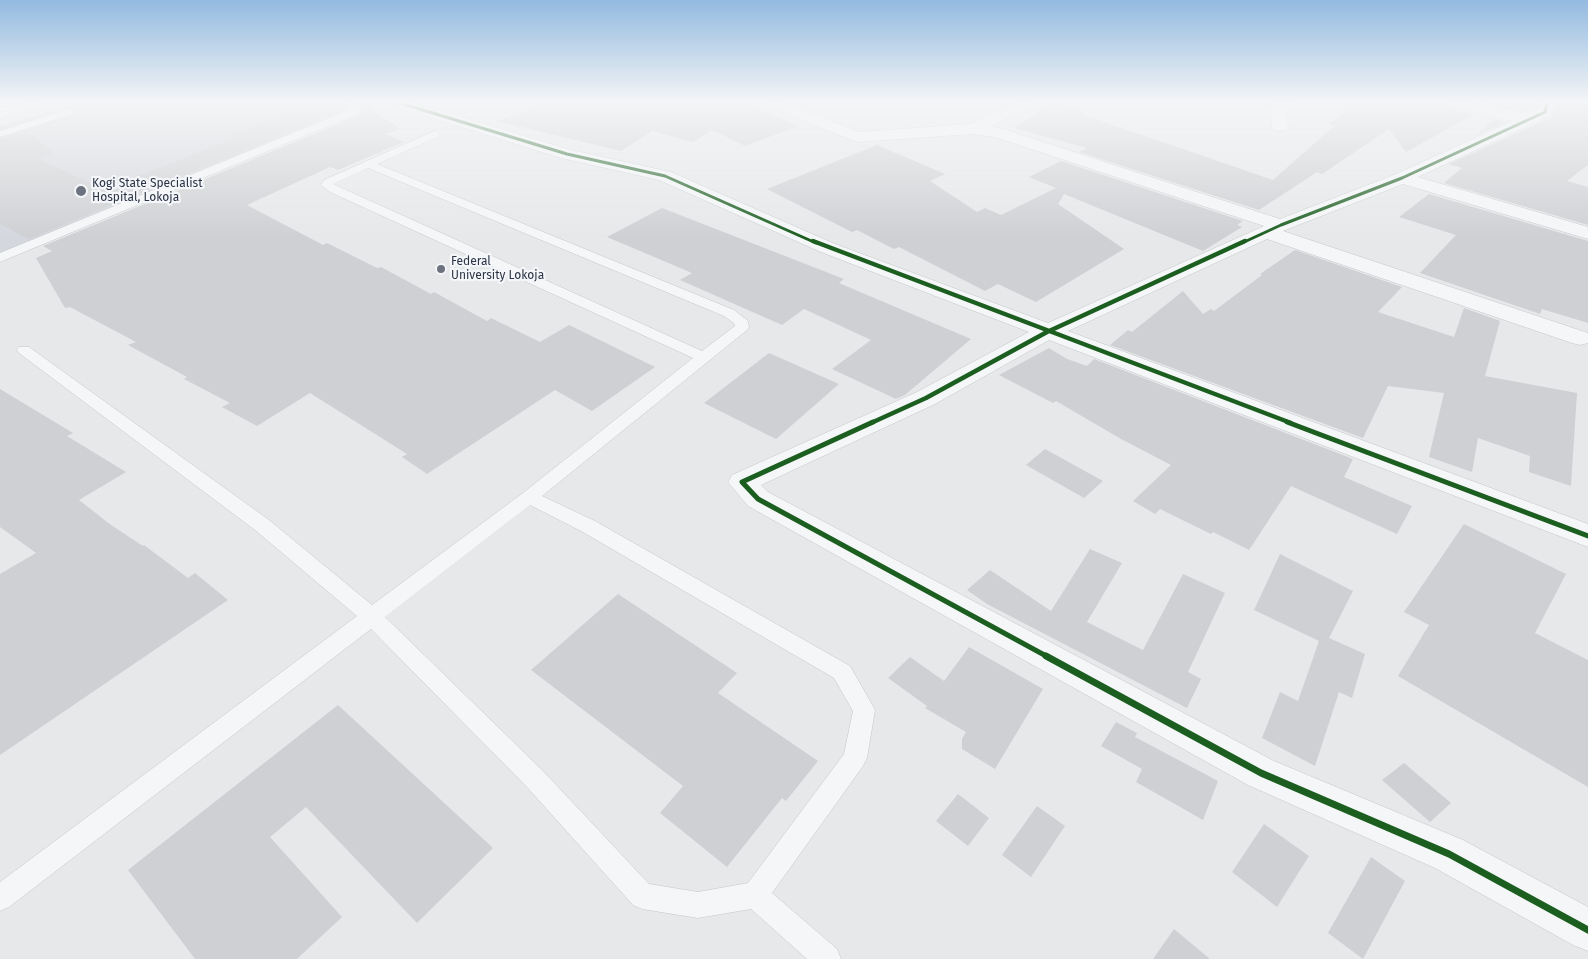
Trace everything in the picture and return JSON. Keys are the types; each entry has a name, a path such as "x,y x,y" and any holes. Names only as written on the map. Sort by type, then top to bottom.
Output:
{"street":[{"path":"547,148 665,176 828,248 1588,536"},
{"path":"1042,148 1580,338"},
{"path":"1469,148 1402,178 1273,228 1047,332 926,398 742,482 758,499 1261,773 1449,854 1588,930"},
{"path":"1402,178 1588,233"}],"lane":[{"path":"0,258 267,148"},
{"path":"404,148 328,182 327,185 343,194 705,358"},
{"path":"0,898 529,496 742,327 741,322 729,313 368,164"},
{"path":"24,350 189,469 262,525 371,616 535,779 642,896 698,905 756,895 855,758 864,710 842,672 588,526 529,496"},
{"path":"756,895 827,959"}],"shaded area":[{"path":"0,148 271,148 0,257"}],"building":[{"path":"0,148 48,148 54,153 38,159 104,189 212,148 252,148 29,239 0,224"},
{"path":"281,148 390,148 338,170 330,167 247,205 323,245 327,243 377,268 381,267 431,294 434,292 487,321 491,318 540,342 569,325 655,367 592,411 555,390 427,474 402,457 407,454 310,393 257,426 222,407 230,403 184,379 187,377 128,345 136,342 70,307 65,308 36,258 52,251 43,246"},
{"path":"608,148 626,148 621,151"},
{"path":"870,148 883,148 945,174 930,181 977,212 985,208 1001,215 1056,188 1029,177 1061,161 1243,221 1237,225 1242,227 1203,251 1064,194 1058,204 1124,249 1036,302 998,284 985,291 899,247 894,249 857,230 852,232 767,189"},
{"path":"1087,148 1179,148 1273,180 1309,148 1361,148 1322,174 1317,172 1259,210 1079,152"},
{"path":"1403,148 1414,148 1406,152"},
{"path":"1485,148 1588,148 1588,165 1567,181 1588,187 1588,225 1444,183 1462,168 1449,164"},
{"path":"1429,194 1588,241 1588,323 1542,309 1540,314 1420,273 1456,235 1399,217"},
{"path":"662,208 844,279 839,283 971,339 905,395 896,399 832,369 871,340 804,309 782,325 680,280 692,273 607,237"},
{"path":"1295,250 1402,287 1378,312 1454,337 1464,308 1500,321 1485,376 1577,393 1571,486 1529,472 1530,456 1478,438 1472,472 1429,457 1444,393 1388,386 1363,438 1110,345 1128,330 1132,332 1183,291 1203,314 1211,309 1214,311 1262,275 1260,274"},
{"path":"1049,348 1067,359 1087,366 1094,359 1353,459 1344,477 1412,506 1397,534 1291,486 1249,550 1160,509 1155,514 1133,501 1171,465 1121,439 1056,401 1053,403 999,375"},
{"path":"769,353 839,384 776,439 704,403"},
{"path":"0,389 73,433 67,436 126,472 79,500 111,525 144,545 188,578 195,573 228,600 0,755 0,574 36,553 0,527"},
{"path":"1045,449 1103,481 1084,498 1026,465"},
{"path":"1464,524 1566,574 1535,633 1588,660 1588,787 1398,676 1429,625 1404,612"},
{"path":"1090,549 1122,563 1087,622 1143,650 1183,574 1225,593 1188,672 1201,679 1187,708 987,604 967,590 990,570 1051,611"},
{"path":"1280,554 1353,591 1329,638 1365,654 1352,698 1339,692 1315,766 1262,738 1280,692 1298,701 1319,641 1254,610"},
{"path":"618,594 737,673 718,693 818,761 786,801 782,798 727,867 660,813 683,786 531,670"},
{"path":"969,647 1043,689 995,769 962,749 962,739 966,732 925,708 927,706 888,678 910,657 944,681"},
{"path":"338,705 493,848 417,923 306,807 270,837 342,917 297,959 195,959 128,870"},
{"path":"1116,722 1137,733 1135,737 1218,781 1203,820 1136,782 1142,769 1101,746"},
{"path":"1404,763 1451,803 1430,822 1382,780"},
{"path":"958,794 989,818 968,846 936,821"},
{"path":"1037,806 1065,826 1031,877 1002,855"},
{"path":"1264,824 1309,856 1277,907 1232,872"},
{"path":"1371,857 1405,881 1363,959 1328,933"},
{"path":"1174,929 1210,959 1153,959"}],"cycle path":[{"path":"547,148 665,176 828,248 1588,536"},
{"path":"1468,148 1402,178 1281,225 1047,332 926,398 742,482 758,499 1261,773 1449,854 1588,930"}],"place":[{"name":"Kogi State Specialist Hospital, Lokoja","path":"81,191"},
{"name":"Federal University Lokoja","path":"441,269"}]}
